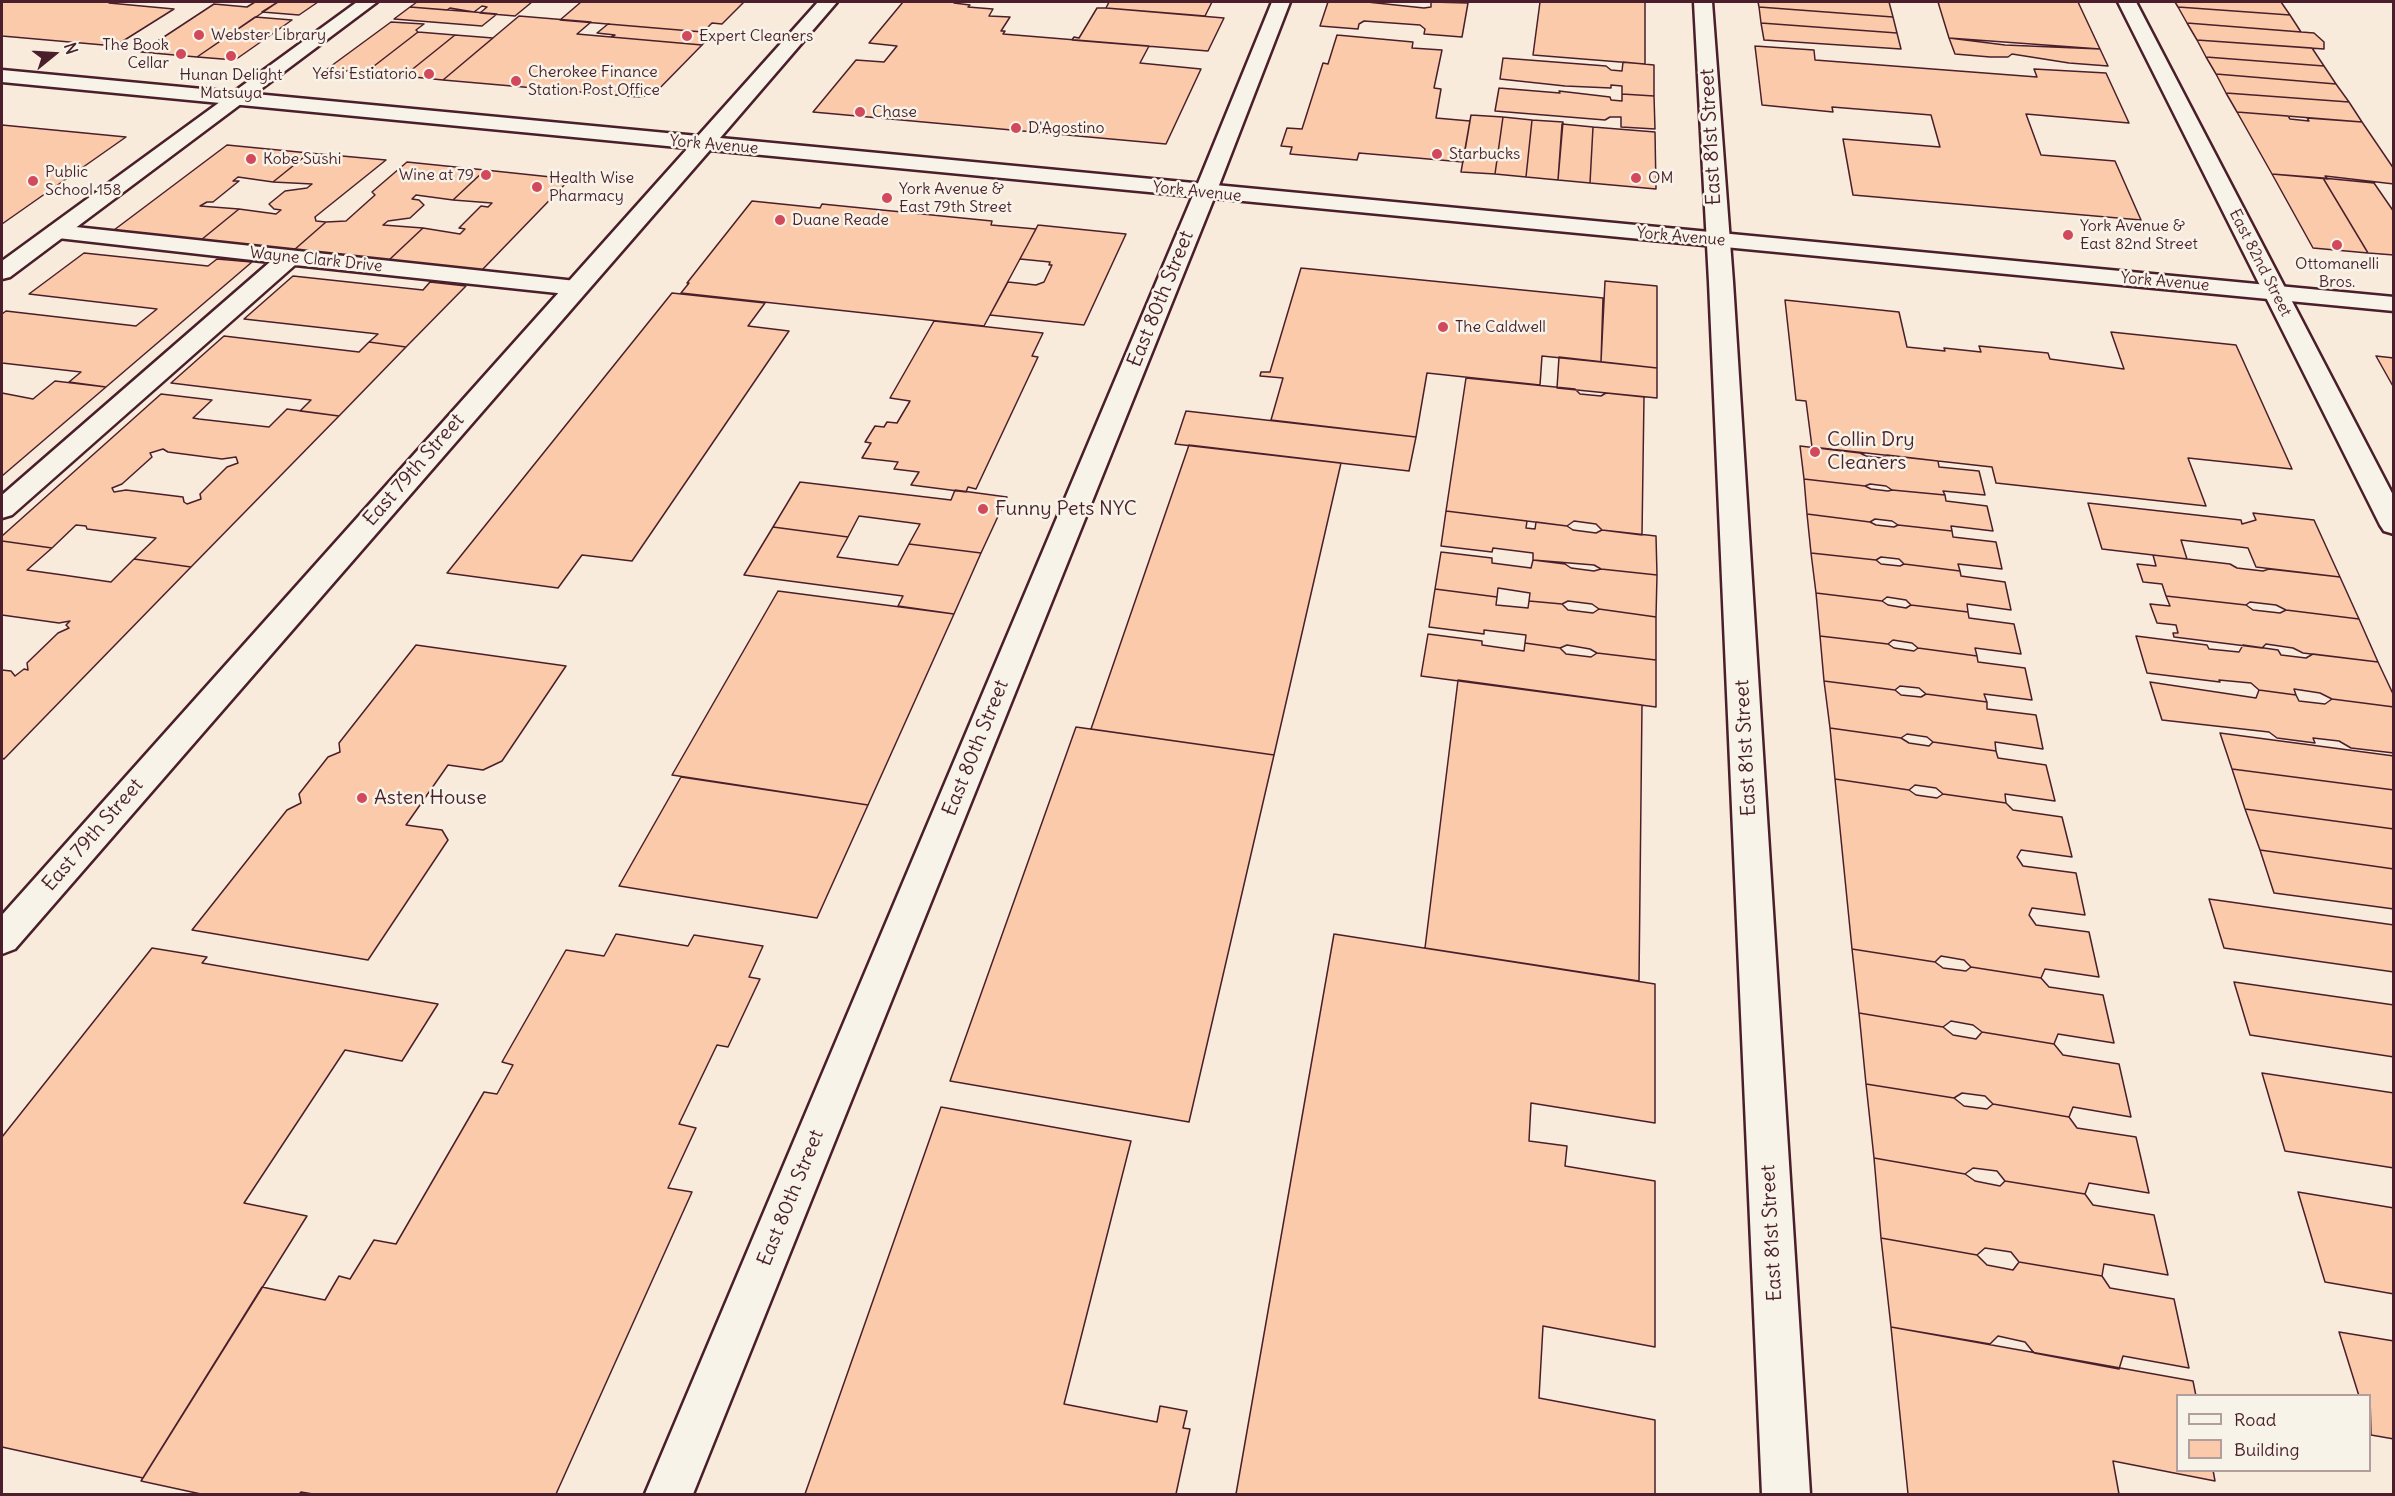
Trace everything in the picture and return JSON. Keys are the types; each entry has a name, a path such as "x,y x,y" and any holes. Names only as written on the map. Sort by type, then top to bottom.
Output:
{"street":[{"path":"2,272 368,2"},
{"name":"East 79th Street","path":"2,939 828,2"},
{"name":"East 80th Street","path":"669,1494 1205,193 1281,2"},
{"name":"East 81st Street","path":"1703,2 1786,1494"},
{"name":"East 82nd Street","path":"2127,2 2394,525"},
{"name":"York Avenue","path":"2,76 1205,193 2394,304"},
{"name":"Wayne Clark Drive","path":"57,231 576,288"},
{"path":"2,509 290,257"}],"building":[{"path":"2,2 112,2 109,3 174,9 115,46 2,36"},
{"name":"Webster Library","path":"255,2 278,2 197,57 141,52 214,4 247,7"},
{"path":"278,2 318,2 299,15 262,12"},
{"path":"417,2 532,2 515,16 480,13 487,7 482,6 474,12 450,8 447,10 410,7"},
{"path":"581,2 744,2 722,24 712,23 703,32 560,20"},
{"path":"903,2 956,2 954,3 970,5 968,7 993,9 989,16 1010,17 1001,31 1005,31 1003,34 1149,46 1140,63 1201,69 1166,144 813,112 856,60 884,62 897,46 869,43"},
{"path":"1109,2 1212,2 1205,16 1106,8"},
{"path":"1328,2 1367,2 1424,8 1431,7 1431,2 1468,3 1462,37 1424,34 1425,29 1420,25 1364,21 1359,24 1358,29 1320,26"},
{"path":"1540,2 1645,2 1645,64 1533,55"},
{"path":"1758,2 1889,2 1893,17 1759,7"},
{"path":"1938,2 2078,2 2100,49 1949,38"},
{"path":"2175,2 2281,2 2290,15 2178,7"},
{"path":"410,7 497,14 482,26 394,19"},
{"path":"1759,7 1893,17 1897,33 1761,23"},
{"path":"2178,7 2290,15 2301,32 2187,23"},
{"path":"1097,8 1224,18 1208,51 1072,40 1074,37 1079,38"},
{"path":"519,16 591,22 577,34 702,45 653,95 638,97 443,80"},
{"path":"255,17 292,20 235,60 197,57"},
{"path":"391,22 424,24 416,30 418,32 365,73 327,69"},
{"path":"1761,23 1897,33 1901,49 1764,40"},
{"path":"2187,23 2314,33 2324,42 2324,49 2197,40"},
{"path":"608,24 713,33 702,45 611,37 615,35 597,33"},
{"path":"418,32 455,35 404,76 365,73"},
{"path":"455,35 493,38 443,80 404,76"},
{"path":"1337,35 1413,42 1412,48 1442,50 1434,88 1441,89 1436,118 1470,121 1463,162 1359,153 1357,160 1290,154 1292,147 1281,146 1287,128 1302,129 1323,63 1328,64"},
{"path":"1949,38 2005,45 2100,49 2108,66 2069,63 2012,54 2008,57 1990,57 1955,54"},
{"path":"2197,40 2312,48 2324,66 2206,57"},
{"path":"1755,46 1814,50 1815,60 2037,77 2034,69 2106,73 2129,123 2026,114 2041,155 2115,161 2141,220 1853,195 1843,139 1940,147 1931,115 1832,107 1833,112 1762,105"},
{"path":"2206,57 2324,66 2336,84 2216,74"},
{"path":"1503,58 1606,66 1611,70 1622,71 1623,62 1654,65 1654,96 1622,94 1622,86 1611,85 1611,88 1565,86 1500,79"},
{"path":"2216,74 2336,84 2349,102 2226,93"},
{"path":"1499,88 1560,93 1559,91 1610,97 1611,100 1622,101 1622,94 1654,96 1655,129 1621,127 1621,117 1610,117 1605,120 1495,111"},
{"path":"2226,93 2349,102 2362,122 2237,112"},
{"path":"2237,112 2288,116 2290,119 2309,121 2307,118 2362,122 2394,169 2394,184 2325,176 2328,179 2272,174"},
{"path":"1471,115 1503,117 1495,174 1461,172"},
{"path":"1503,117 1532,120 1526,177 1495,174"},
{"path":"1532,120 1563,122 1558,180 1526,177"},
{"path":"1562,124 1593,127 1590,183 1558,180"},
{"name":"Public School 158","path":"2,125 126,137 2,224"},
{"path":"1593,127 1655,132 1656,189 1590,183"},
{"path":"227,145 309,153 273,182 238,177 233,181 239,181 213,202 200,206 239,209 201,240 114,230"},
{"path":"309,153 386,160 315,217 316,221 326,222 294,250 201,240 239,209 276,214 281,210 274,209 269,204 285,191 307,188 312,184 273,182"},
{"path":"407,162 485,170 453,200 416,195 412,199 419,200 424,205 410,218 388,221 383,225 423,228 389,260 294,250 326,222 346,221 375,195 372,192"},
{"path":"485,170 570,179 482,270 389,260 423,228 460,234 465,229 459,228 481,206 488,207 492,203 453,200"},
{"path":"2272,174 2323,178 2368,253 2313,248"},
{"path":"2323,178 2374,183 2394,212 2394,255 2368,253"},
{"path":"752,201 820,208 822,204 992,221 991,225 1036,229 984,326 681,293"},
{"path":"1038,225 1126,234 1084,325 990,315 1008,282 1036,285 1044,282 1052,265 1049,265 1050,262 1020,259"},
{"path":"84,253 208,266 217,259 252,262 106,387 69,382 81,372 2,363 2,314 6,311 136,326 157,309 29,294"},
{"name":"The Caldwell","path":"1301,268 1603,298 1601,362 1542,356 1540,385 1427,373 1416,437 1271,420 1283,378 1260,376 1261,372 1270,372"},
{"path":"293,276 423,290 430,282 466,286 406,347 369,342 378,334 244,319"},
{"path":"1605,281 1657,286 1657,368 1601,362"},
{"path":"672,293 765,303 748,326 789,331 632,561 582,555 558,588 447,573"},
{"path":"1785,300 1899,312 1907,347 1981,352 1979,346 2048,353 2050,359 2124,369 2111,332 2236,345 2292,469 2188,458 2206,506 1996,483 1992,467 1812,447 1806,401 1796,400"},
{"path":"934,321 1043,333 1032,356 1038,357 976,489 968,487 966,492 911,485 919,472 894,469 898,462 862,458 871,443 865,442 875,426 884,427 887,422 897,423 910,401 890,398"},
{"path":"224,336 359,352 369,342 406,347 339,416 300,411 311,400 171,383"},
{"path":"2376,356 2394,358 2394,388"},
{"path":"1559,357 1657,368 1657,398 1557,388"},
{"path":"1466,378 1575,389 1580,394 1601,396 1606,393 1644,397 1642,535 1602,530 1596,524 1574,521 1567,526 1446,511"},
{"path":"55,381 106,387 2,476 2,393 33,399"},
{"path":"161,394 212,400 193,418 199,419 269,427 287,409 339,416 191,567 134,559 156,538 87,529 86,526 76,525 52,548 2,541 2,536","holes":["163,449 168,452 222,459 236,457 238,463 227,467 200,494 201,499 187,504 183,497 126,490 114,492 112,488 122,484 152,457 150,453"]},
{"path":"1186,411 1416,437 1409,471 1175,444"},
{"path":"1189,445 1341,463 1274,755 1091,729"},
{"path":"1800,446 1882,458 1887,455 1938,461 1939,467 1979,471 1985,495 1943,491 1945,495 1892,490 1886,486 1870,484 1865,486 1804,479"},
{"path":"1804,479 1888,491 1945,495 1946,501 1987,506 1993,531 1951,526 1952,531 1898,525 1892,521 1875,519 1870,522 1807,514"},
{"path":"800,482 951,500 955,490 1007,497 981,553 909,544 920,524 859,516 848,537 773,527"},
{"path":"2088,503 2241,520 2242,524 2256,520 2253,513 2314,520 2340,577 2256,567 2248,548 2181,540 2187,559 2102,549"},
{"path":"1446,511 1527,521 1526,528 1535,529 1536,522 1596,533 1602,530 1656,536 1657,575 1601,569 1594,565 1533,560 1533,553 1493,548 1492,552 1441,546"},
{"path":"1807,514 1870,522 1876,525 1952,531 1953,537 1996,542 2002,569 1958,564 1960,571 1904,564 1899,559 1881,557 1876,560 1811,553"},
{"path":"773,527 848,537 837,557 898,565 909,544 981,553 954,614 898,606 903,596 744,575"},
{"path":"2,541 52,548 27,570 111,582 134,559 191,567 4,759 2,758 2,670 11,671 15,676 24,669 28,670 27,663 58,633 69,628 66,625 70,621 59,623 2,615"},
{"path":"1441,552 1492,558 1492,563 1531,568 1533,560 1594,571 1601,569 1657,575 1656,617 1599,609 1592,604 1568,601 1562,604 1529,601 1530,593 1498,588 1497,597 1435,589"},
{"path":"1811,553 1876,560 1881,564 1900,566 1904,564 1960,571 1961,576 2005,582 2011,610 1967,604 1968,612 1911,605 1906,600 1887,597 1882,601 1816,593"},
{"path":"2153,555 2230,564 2237,568 2340,577 2359,619 2286,610 2276,605 2250,602 2246,605 2166,596 2162,584 2143,582 2137,564 2156,566"},
{"path":"1435,589 1497,597 1496,605 1528,608 1529,601 1562,604 1568,610 1593,613 1599,609 1656,617 1656,660 1597,653 1590,649 1567,645 1560,648 1525,643 1526,635 1484,630 1484,634 1429,627"},
{"path":"778,591 954,614 868,805 672,775"},
{"path":"1816,593 1882,601 1888,605 1906,608 1911,605 1968,612 1969,618 2014,624 2021,654 1975,648 1977,656 1918,648 1912,643 1893,640 1888,644 1820,636"},
{"path":"2166,596 2246,605 2253,610 2280,613 2286,610 2359,619 2378,662 2303,653 2293,648 2266,644 2262,648 2174,637 2173,633 2178,633 2176,625 2157,623 2150,604 2170,606"},
{"path":"1428,634 1482,641 1482,645 1524,651 1525,643 1560,648 1566,654 1591,657 1597,653 1656,660 1656,707 1421,676"},
{"path":"1820,636 1888,644 1894,648 1914,651 1918,648 1977,656 1978,662 2025,668 2032,700 1984,694 1987,702 1926,694 1919,688 1900,686 1895,690 1824,681"},
{"path":"2136,636 2207,645 2209,649 2239,652 2243,645 2278,650 2281,655 2306,658 2313,654 2378,662 2394,696 2394,707 2332,699 2320,693 2294,689 2296,695 2259,690 2251,683 2219,680 2220,682 2147,673"},
{"name":"Asten House","path":"416,645 566,666 502,761 483,770 448,765 406,825 442,830 448,840 368,960 192,930 287,810 301,803 299,794 328,757 340,752 339,743"},
{"path":"1458,680 1642,705 1639,981 1425,948"},
{"path":"1824,681 1895,690 1901,695 1921,697 1926,694 1987,702 1987,709 2036,715 2043,749 1995,742 1996,751 1933,742 1927,737 1907,734 1901,738 1830,728"},
{"path":"2150,682 2256,698 2259,690 2296,695 2299,701 2325,704 2332,699 2394,707 2394,753 2351,748 2339,741 2313,738 2315,743 2277,738 2269,732 2162,720"},
{"path":"1076,727 1274,755 1189,1122 950,1081"},
{"path":"1830,728 1901,738 1909,743 1929,746 1933,742 1996,751 1998,758 2046,765 2055,801 2005,794 2006,803 1943,794 1936,788 1915,785 1909,790 1835,779"},
{"path":"2220,733 2394,756 2394,790 2232,769"},
{"path":"2232,769 2394,790 2394,829 2245,809"},
{"path":"681,777 868,805 817,918 619,886"},
{"path":"1835,779 1909,790 1916,795 1937,798 1943,794 2006,803 2013,810 2062,817 2072,857 2021,850 2017,857 2023,866 2076,873 2085,915 2032,908 2029,915 2036,925 2089,932 2099,977 2045,969 2041,978 1971,967 1964,960 1941,956 1935,962 1852,949"},
{"path":"2245,809 2394,829 2394,869 2260,850"},
{"path":"2260,850 2394,869 2394,909 2274,893"},
{"path":"2209,899 2394,925 2394,972 2224,948"},
{"path":"616,934 688,946 694,935 763,946 749,977 760,979 728,1047 717,1045 679,1124 696,1128 668,1188 692,1192 556,1494 313,1494 301,1492 299,1494 201,1494 141,1481 262,1287 325,1300 339,1276 350,1279 374,1240 396,1244 484,1092 497,1094 513,1065 502,1062 566,950 604,956"},
{"path":"1334,934 1655,984 1655,1123 1531,1103 1529,1141 1567,1146 1565,1166 1655,1181 1655,1347 1543,1326 1539,1398 1655,1420 1655,1494 1236,1494"},
{"path":"152,948 207,957 202,963 438,1004 402,1061 345,1050 244,1203 307,1216 143,1478 2,1447 2,1137"},
{"path":"1852,949 1935,962 1943,968 1966,971 1971,967 2041,978 2049,987 2103,995 2114,1043 2058,1034 2054,1044 1982,1032 1973,1025 1951,1021 1943,1027 1859,1013"},
{"path":"2234,982 2394,1005 2394,1057 2250,1035"},
{"path":"1859,1013 1943,1027 1953,1035 1976,1039 1982,1032 2054,1044 2063,1055 2119,1064 2131,1117 2073,1107 2069,1117 1993,1104 1985,1096 1962,1093 1954,1098 1866,1084"},
{"path":"2262,1073 2394,1093 2394,1168 2285,1151"},
{"path":"1866,1084 1954,1098 1964,1106 1987,1109 1993,1104 2069,1117 2077,1128 2136,1137 2149,1193 2089,1183 2085,1194 2005,1181 1997,1171 1973,1168 1965,1174 1874,1158"},
{"path":"941,1107 1131,1141 1064,1404 1157,1422 1160,1406 1187,1411 1183,1428 1190,1429 1176,1494 805,1494"},
{"path":"1874,1158 1965,1174 1975,1181 2000,1186 2005,1181 2085,1194 2093,1205 2154,1215 2168,1275 2104,1264 2102,1276 2019,1262 2011,1252 1985,1248 1977,1255 1881,1238"},
{"path":"2298,1192 2394,1208 2394,1294 2325,1282"},
{"path":"1881,1238 1977,1255 1987,1265 2013,1270 2019,1262 2102,1276 2110,1288 2174,1299 2189,1368 2123,1356 2119,1369 2034,1353 2025,1342 1998,1336 1990,1344 1891,1327"},
{"path":"1891,1327 2193,1381 2196,1394 2176,1394 2176,1472 2213,1472 2215,1481 2113,1461 2119,1494 1908,1494"},
{"path":"2339,1332 2394,1341 2394,1439 2371,1435 2371,1394 2358,1394"}],"place":[{"name":"Webster Library","path":"199,35"},
{"name":"Expert Cleaners","path":"687,36"},
{"name":"The Book Cellar","path":"181,54"},
{"name":"Hunan Delight Matsuya","path":"231,56"},
{"name":"Yefsi Estiatorio","path":"429,74"},
{"name":"Cherokee Finance Station Post Office","path":"516,81"},
{"name":"Chase","path":"860,112"},
{"name":"D'Agostino","path":"1016,128"},
{"name":"Starbucks","path":"1437,154"},
{"name":"Kobe Sushi","path":"251,159"},
{"name":"Wine at 79","path":"486,175"},
{"name":"OM","path":"1636,178"},
{"name":"Public School 158","path":"33,181"},
{"name":"Health Wise Pharmacy","path":"537,187"},
{"name":"York Avenue & East 79th Street","path":"887,198"},
{"name":"Duane Reade","path":"780,220"},
{"name":"York Avenue & East 82nd Street","path":"2068,235"},
{"name":"Ottomanelli Bros.","path":"2337,245"},
{"name":"The Caldwell","path":"1443,327"},
{"name":"Collin Dry Cleaners","path":"1815,452"},
{"name":"Funny Pets NYC","path":"983,509"},
{"name":"Asten House","path":"362,798"}]}
